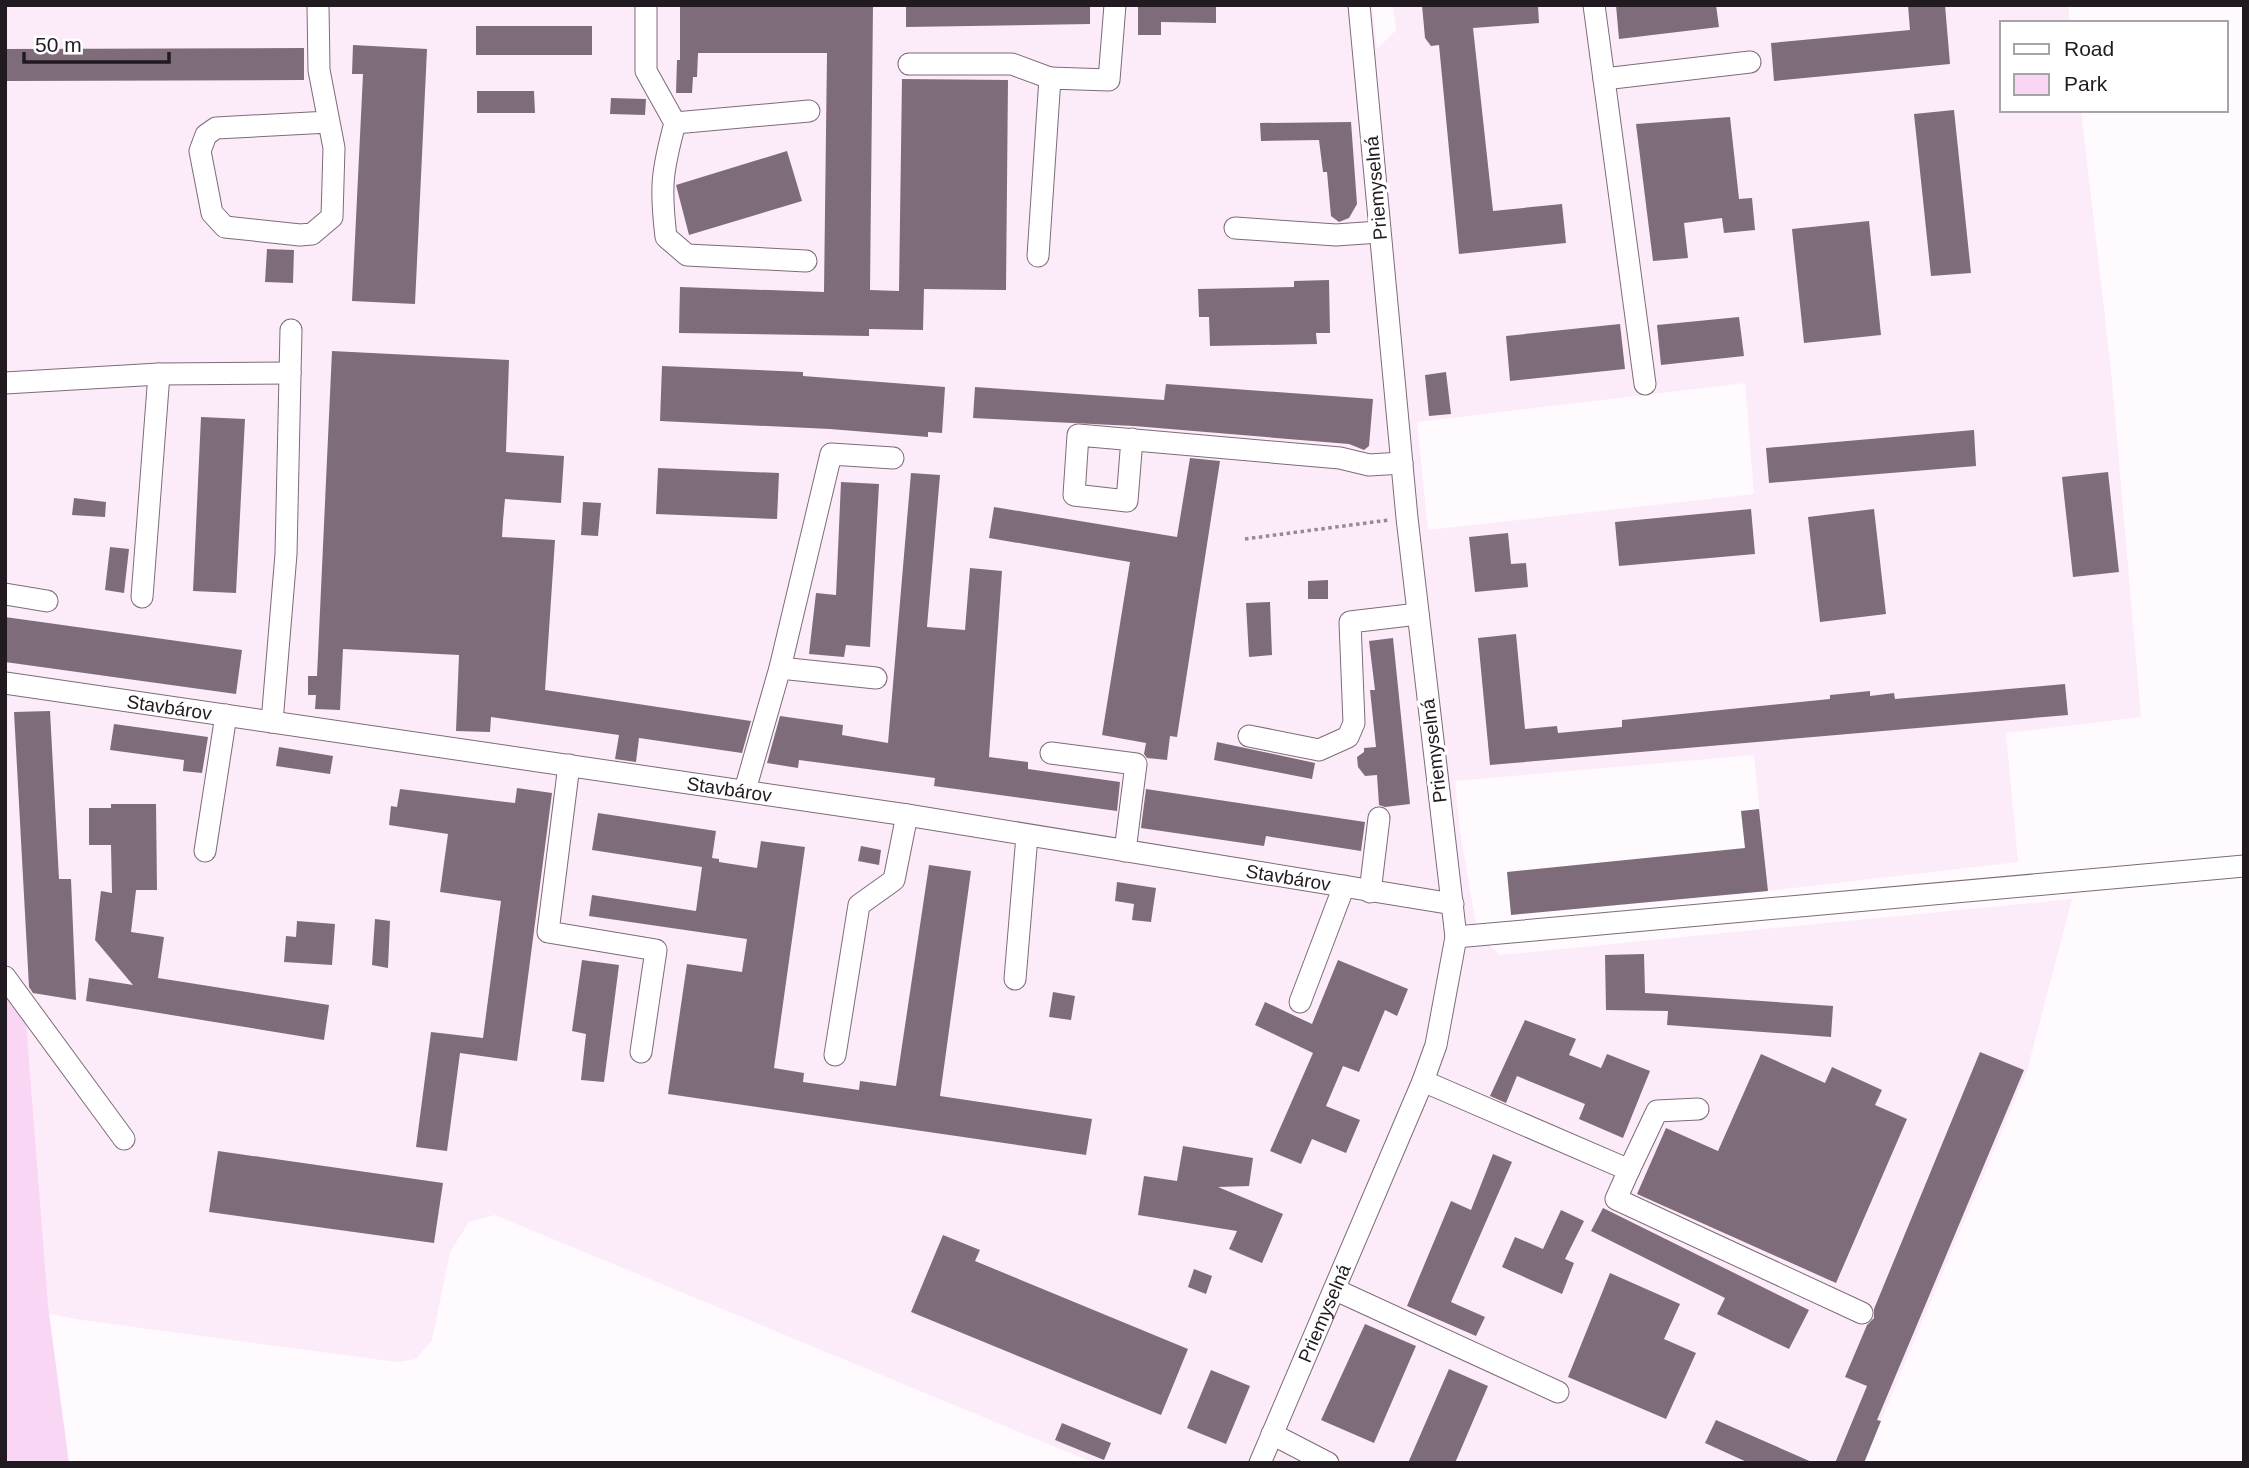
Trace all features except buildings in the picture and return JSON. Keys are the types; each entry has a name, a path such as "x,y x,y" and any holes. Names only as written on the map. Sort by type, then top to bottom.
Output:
{"lane":[{"path":"318,5 319,70 329,122 334,148 332,217 312,234 300,235 225,227 212,213 200,151 206,135 216,128 329,122"},
{"path":"646,5 646,71 676,123 662,172 661,198 666,237 674,247 687,255 806,261"},
{"path":"909,64 1012,64 1050,78 1109,80 1115,5"},
{"name":"Priemyselná","path":"1260,1463 1423,1081 1436,1045 1456,937 1407,518 1359,5"},
{"path":"1594,5 1645,384"},
{"path":"1604,79 1750,62"},
{"path":"1038,256 1050,78"},
{"path":"676,123 808,111"},
{"path":"1235,228 1336,235 1379,232"},
{"path":"272,722 286,554 291,330"},
{"path":"5,383 159,374 290,373"},
{"path":"142,597 159,374"},
{"path":"1132,439 1340,458 1369,465 1402,463"},
{"path":"745,790 780,668 831,454 893,458"},
{"path":"5,594 47,601"},
{"path":"1249,736 1319,750 1348,737 1354,723 1350,622 1418,614"},
{"path":"780,668 876,678"},
{"name":"Stavbárov","path":"5,683 745,790 1452,904"},
{"path":"205,851 226,715"},
{"path":"1051,753 1136,764 1125,851"},
{"path":"569,765 548,932 656,950 641,1052"},
{"path":"835,1055 859,905 894,880 907,815"},
{"path":"1370,892 1379,818"},
{"path":"1015,979 1027,836"},
{"path":"1456,937 2244,866"},
{"path":"1300,1002 1344,886"},
{"path":"5,977 124,1139"},
{"path":"1423,1081 1629,1170"},
{"path":"1698,1109 1657,1111 1616,1199 1862,1313"},
{"path":"1336,1290 1558,1392"},
{"path":"1272,1434 1328,1463"}],"path":[{"path":"1245,539 1407,518"}],"shaded area":[{"path":"5,5 1372,5 1377,49 1396,30 1393,5 2068,5 2070,21 2000,21 2000,112 2081,112 2111,370 2141,717 2006,733 2018,862 1768,891 1754,755 1455,781 1460,832 1478,935 1500,955 2072,899 2027,1071 1863,1463 1094,1463 495,1215 469,1222 450,1252 432,1340 416,1359 397,1362 82,1320 5,1305","holes":["1745,383 1754,494 1428,530 1417,422"]}],"green space":[{"path":"5,999 15,1003 26,1022 48,1306 69,1463 5,1463"}]}
